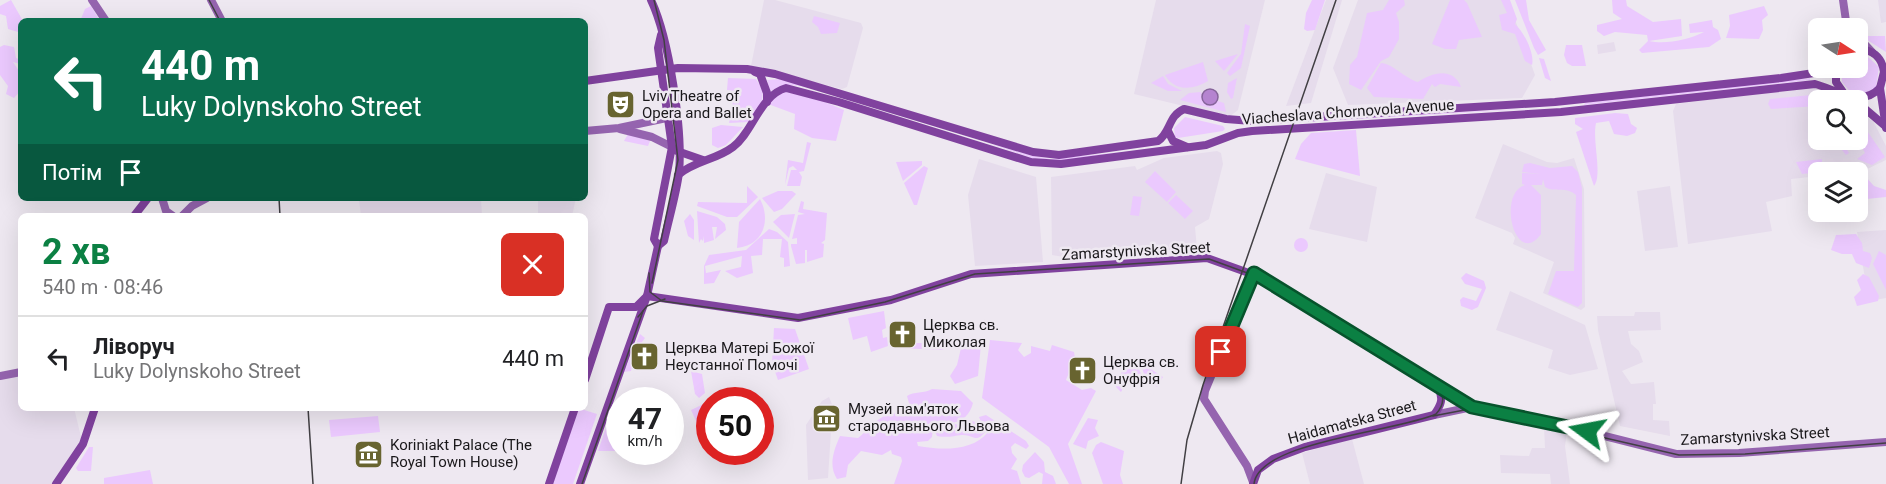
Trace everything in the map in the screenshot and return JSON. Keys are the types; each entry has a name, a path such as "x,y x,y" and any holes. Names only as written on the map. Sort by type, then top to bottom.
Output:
{"main road":[{"path":"92,0 104,18"},
{"path":"211,0 220,18"},
{"path":"580,484 647,296 658,246 664,241 678,175 680,153 672,117 666,69 658,48 661,35 658,15 651,0"},
{"path":"1843,0 1846,18"},
{"path":"1868,47 1884,68 1882,86 1885,127"},
{"path":"1868,51 1886,57"},
{"path":"588,81 666,69 747,69 842,92 1042,154 1059,155 1152,143 1164,137 1168,131 1173,141 1187,147"},
{"path":"678,175 703,160 734,147 767,102 767,93 760,74 747,69"},
{"name":"Viacheslava Chornovola Avenue","path":"1168,131 1174,115 1184,109 1239,121 1555,102 1808,74"},
{"path":"1836,78 1836,82 1844,90"},
{"name":"Viacheslava Chornovola Avenue","path":"767,102 781,89 792,89 1041,163 1077,162 1206,145 1238,133 1252,131 1562,112 1815,84 1831,90"},
{"path":"1868,96 1882,86"},
{"path":"1868,112 1885,127"},
{"path":"588,131 619,128 672,117"},
{"path":"658,246 654,239 672,147 672,117"},
{"path":"619,128 652,137 680,153 703,160"},
{"path":"136,213 146,201"},
{"path":"185,213 201,201"},
{"name":"Zamarstynivska Street","path":"647,296 791,318 885,301 980,273 1207,258 1254,273 1472,407 1526,417 1676,454 1739,453 1886,442"},
{"path":"1253,483 1247,466 1204,399 1205,391 1254,273"},
{"path":"588,371 609,307 636,307 647,296"},
{"path":"0,376 18,373"},
{"name":"Haidamatska Street","path":"1434,415 1442,398 1438,388"},
{"name":"Haidamatska Street","path":"1253,483 1255,474 1262,466 1287,452 1472,407"},
{"path":"56,484 83,444 94,411"},
{"path":"549,484 574,411"}],"shaded area":[{"path":"11,0 21,18 18,18 18,32 8,29 6,16 0,14 0,6"},
{"path":"764,0 775,0 861,23 863,28 847,87 842,89 751,66"},
{"path":"1156,0 1265,0 1238,110 1229,117 1134,94"},
{"path":"1312,0 1325,0 1315,30 1307,31 1304,29 1306,13"},
{"path":"1326,0 1342,0 1311,103 1286,106"},
{"path":"1358,0 1508,0 1535,75 1522,98 1348,105 1333,68"},
{"path":"1389,0 1404,0 1405,5 1396,13 1399,22 1399,39 1389,57 1381,61 1361,90 1349,84 1350,65 1357,57 1367,13 1383,10"},
{"path":"1450,0 1464,0 1467,3 1482,37 1459,40 1456,49 1445,49 1432,44"},
{"path":"1501,0 1510,0 1517,19 1515,24 1530,49 1532,65 1525,61 1515,34 1502,30 1499,15 1507,13"},
{"path":"1515,0 1526,0 1529,20 1546,50 1538,55 1534,48"},
{"path":"1612,0 1626,0 1627,6 1653,22 1681,19 1682,36 1649,41 1670,42 1692,37 1704,32 1690,33 1689,24 1712,20 1713,27 1718,30 1721,39 1709,47 1642,53 1639,50 1648,41 1647,35 1615,32 1604,36 1597,31 1597,25 1622,19 1613,13"},
{"path":"1878,0 1886,0 1886,22 1881,23"},
{"path":"91,6 98,18 81,18 85,9"},
{"path":"1764,6 1768,15 1762,20 1763,30 1759,39 1726,38 1730,26 1729,15"},
{"path":"814,16 840,23 837,33 821,34 812,22"},
{"path":"1245,24 1250,26 1241,68 1230,76 1227,73 1241,54"},
{"path":"1868,36 1885,36 1886,52 1868,40"},
{"path":"1614,42 1616,51 1598,54 1597,45"},
{"path":"4,45 14,47 18,59 18,63 13,62 18,70 18,93 14,98 6,94 8,86 0,75 0,47"},
{"path":"1566,45 1582,45 1586,66 1572,66 1567,63 1564,55"},
{"path":"1238,54 1224,71 1215,61"},
{"path":"1868,57 1879,67 1876,88 1868,94 1868,90 1849,90 1842,82 1842,78 1868,78"},
{"path":"1539,58 1544,59 1551,81 1545,78"},
{"path":"1203,62 1208,81 1196,86 1179,87 1169,81 1165,75"},
{"path":"1381,63 1389,65 1418,82 1435,74 1447,74 1453,76 1461,87 1440,84 1435,87 1432,84 1423,99 1374,97 1367,88"},
{"path":"1163,76 1168,84 1182,91 1168,91 1151,83"},
{"path":"728,78 756,79 763,90 762,101 748,122 729,123 735,91 727,90"},
{"path":"1237,78 1231,99 1227,92 1228,83"},
{"path":"1810,78 1810,80 1584,105 1585,103"},
{"path":"780,79 810,88 795,85 770,92 767,80"},
{"path":"1810,86 1821,90 1808,90 1808,150 1868,150 1868,118 1873,121 1886,146 1886,160 1868,169 1868,162 1808,162 1808,177 1791,179 1792,196 1766,202 1772,231 1688,244 1673,111 1676,104"},
{"path":"1207,89 1213,89 1218,97 1216,103 1207,105 1202,100 1202,94"},
{"path":"781,91 813,97 844,110 836,141 812,138 794,129 795,114 768,104"},
{"path":"1201,92 1202,96 1224,103 1226,112 1180,100 1189,93"},
{"path":"1808,95 1808,107 1771,109 1768,104 1770,99"},
{"path":"1542,108 1257,125 1257,123"},
{"path":"1615,113 1628,114 1631,124 1637,128 1635,133 1627,136 1614,134 1609,121 1596,123 1598,174 1594,186 1576,132 1583,129 1575,124 1575,118"},
{"path":"1185,117 1223,126 1225,129 1175,137 1174,128"},
{"path":"721,125 743,127 726,145 718,148 712,145 712,128"},
{"path":"1356,130 1360,176 1295,159 1301,144 1311,133"},
{"path":"1868,132 1885,157 1872,165 1857,159 1865,153 1863,150 1868,150"},
{"path":"628,134 650,141 648,146 624,141"},
{"path":"807,142 811,143 804,171 799,172 802,177 800,186 787,186 791,170 797,170 793,166 789,168 785,185 788,160 803,163"},
{"path":"985,142 1051,159 1123,152 1061,161 1032,158"},
{"path":"1503,144 1547,162 1557,163 1574,158 1584,189 1585,307 1581,310 1543,293 1554,262 1513,244 1515,238 1512,233 1475,218"},
{"path":"1217,151 1221,153 1223,164 1209,219 1195,227 1197,249 1124,257 1124,250 1119,251 1117,257 1100,254 1064,257 1052,255 1051,177 1135,166 1137,170 1164,158"},
{"path":"979,159 1036,177 1043,262 975,266 968,195"},
{"path":"1822,159 1822,162 1808,162 1808,173 1802,174 1796,162"},
{"path":"922,161 922,165 903,181 896,162"},
{"path":"1530,163 1550,168 1572,166 1578,172 1582,188 1582,303 1578,307 1548,294 1556,271 1574,271 1576,195 1572,192 1545,187 1543,179 1542,185 1531,185 1541,195 1541,234 1532,242 1524,242 1517,236 1513,226 1512,201 1516,191 1525,185 1522,184 1522,173 1541,174 1522,172 1524,164"},
{"path":"924,166 928,168 917,205 914,205 904,183"},
{"path":"1155,171 1176,192 1167,202 1145,182"},
{"path":"1326,173 1377,187 1367,242 1309,229"},
{"path":"1868,179 1874,186 1886,190 1886,197 1868,199"},
{"path":"747,186 758,197 737,217 727,217 697,206 698,202 747,203"},
{"path":"1670,186 1678,247 1645,251 1637,191"},
{"path":"778,191 792,191 796,194 782,209 774,212 762,198"},
{"path":"1176,195 1193,211 1185,219 1168,203"},
{"path":"1133,196 1142,197 1139,216 1130,215"},
{"path":"760,199 765,215 763,230 754,242 737,248 739,222"},
{"path":"359,201 481,201 482,213 361,213"},
{"path":"538,201 575,201 573,213 538,213"},
{"path":"801,201 804,202 803,209 827,213 825,240 821,243 824,244 823,257 807,262 807,250 805,250 805,263 796,264 791,244 797,244 797,238 792,239 798,215 805,214 798,212"},
{"path":"697,211 717,217 725,224 726,230 715,239 717,227 712,227 714,240 704,243 704,236 703,241 701,239 699,243"},
{"path":"690,214 694,220 694,240 688,236 684,221"},
{"path":"795,214 789,238 773,222 781,215"},
{"path":"769,229 777,232 788,242 790,266 784,267 784,258 780,257 782,239 763,239 762,255 751,256 753,273 737,278 725,271 741,267 742,256 705,266 706,273 721,270 714,283 704,284 704,266 709,255 746,250"},
{"path":"1886,230 1886,298 1869,301 1857,232"},
{"path":"1856,234 1862,243 1863,251 1870,253 1872,258 1869,268 1856,263 1852,254 1842,254 1831,250 1836,235"},
{"path":"1301,238 1306,240 1308,245 1306,250 1301,252 1296,250 1294,245 1296,240"},
{"path":"1879,251 1886,255 1886,290 1873,264"},
{"path":"1466,273 1484,281 1486,288 1478,307 1472,310 1461,306 1460,300 1463,297 1476,301 1482,289 1465,284 1461,278"},
{"path":"1863,274 1869,277 1879,296 1878,301 1857,306 1854,297 1861,290 1857,280"},
{"path":"1510,291 1585,325 1598,369 1570,375 1548,368 1553,350 1496,330"},
{"path":"884,311 886,328 882,330 883,338 887,337 888,346 871,352 867,336 853,340 848,318"},
{"path":"1635,312 1660,312 1661,330 1628,331 1631,344 1639,351 1643,362 1622,371 1631,384 1654,382 1656,404 1653,404 1653,420 1669,421 1670,436 1620,426 1598,330 1597,316 1634,316"},
{"path":"774,328 795,329 809,369 778,380 772,363"},
{"path":"640,334 645,338 636,350 631,371 624,372"},
{"path":"970,337 981,344 978,376 955,384 950,376 957,365 961,348 958,343"},
{"path":"990,340 1022,343 1018,350 1024,357 1031,353 1031,346 1050,351 1052,345 1074,352 1075,358 1066,380 1082,390 1091,388 1096,391 1068,444 1082,484 1069,484 1049,447 982,398"},
{"path":"913,343 946,343 949,347 942,350 899,348"},
{"path":"1135,360 1142,376 1136,382 1128,379 1121,392 1116,387 1114,379 1117,380 1127,363"},
{"path":"1140,362 1163,377 1157,387 1146,380"},
{"path":"691,371 702,374 704,387 696,387 695,394"},
{"path":"18,375 18,411 75,411 82,441 53,484 0,484 0,378"},
{"path":"932,389 961,391 973,403 965,417 951,423 959,425 965,419 982,424 979,417 986,415 1026,441 1029,446 1026,449 1015,443 1011,447 1017,459 1011,469 1017,471 1021,484 894,484 902,461 901,457 892,454 891,450 882,455 861,451 848,465 846,477 837,479 832,463 840,436 858,438 883,417 907,412 910,407 907,396","holes":["933,428 937,436 966,435 978,438 988,428 988,432 981,439 956,448 918,446 917,442 928,441 932,437"]},
{"path":"829,397 836,414 831,431 828,478 808,480 806,425 822,401"},
{"path":"696,408 696,421 691,410"},
{"path":"577,411 597,414 573,484 553,484"},
{"path":"378,416 380,432 331,437 329,420"},
{"path":"1088,418 1098,420 1095,428 1099,436 1088,441 1086,449 1073,444"},
{"path":"1544,426 1567,431 1565,446 1570,484 1551,484 1550,474 1501,473 1500,455 1529,456 1532,448 1545,448"},
{"path":"606,428 606,451 598,451"},
{"path":"1352,439 1364,484 1310,484 1302,453"},
{"path":"1101,442 1124,451 1120,475 1123,484 1103,484 1092,453 1096,445"},
{"path":"89,447 93,447 91,471 78,471 76,468"},
{"path":"1035,452 1044,462 1045,472 1053,476 1056,484 1042,484 1043,474 1039,472 1029,478 1025,477 1022,471 1023,465"},
{"path":"150,470 153,484 104,484 104,478"}],"tram line":[{"path":"209,0 218,18"},
{"path":"652,283 678,160 664,40 654,0"},
{"path":"279,201 280,213"},
{"path":"649,273 650,292 662,301 800,320 885,302 975,274 1209,259 1261,278 1471,407 1679,455 1745,454 1886,443"},
{"path":"638,317 647,306 665,299"},
{"path":"582,484 643,311"},
{"path":"1254,484 1262,469 1279,457 1304,447 1436,414 1441,407 1442,400 1437,386"},
{"path":"1433,416 1475,408"},
{"path":"308,411 313,484"}],"railway":[{"path":"1181,484 1187,440 1203,385 1336,0"}],"place":[{"name":"Lviv Theatre of Opera and Ballet","path":"621,105"},
{"name":"Церква св. Миколая","path":"902,334"},
{"name":"Церква Матері Божої Неустанної Помочі","path":"644,357"},
{"name":"Церква св. Онуфрія","path":"1082,371"},
{"name":"Музей пам'яток стародавнього Львова","path":"827,418"},
{"name":"Koriniakt Palace (The Royal Town House)","path":"369,454"}],"route":[{"path":"1221,352 1254,273 1472,407 1508,412 1587,431"}]}
